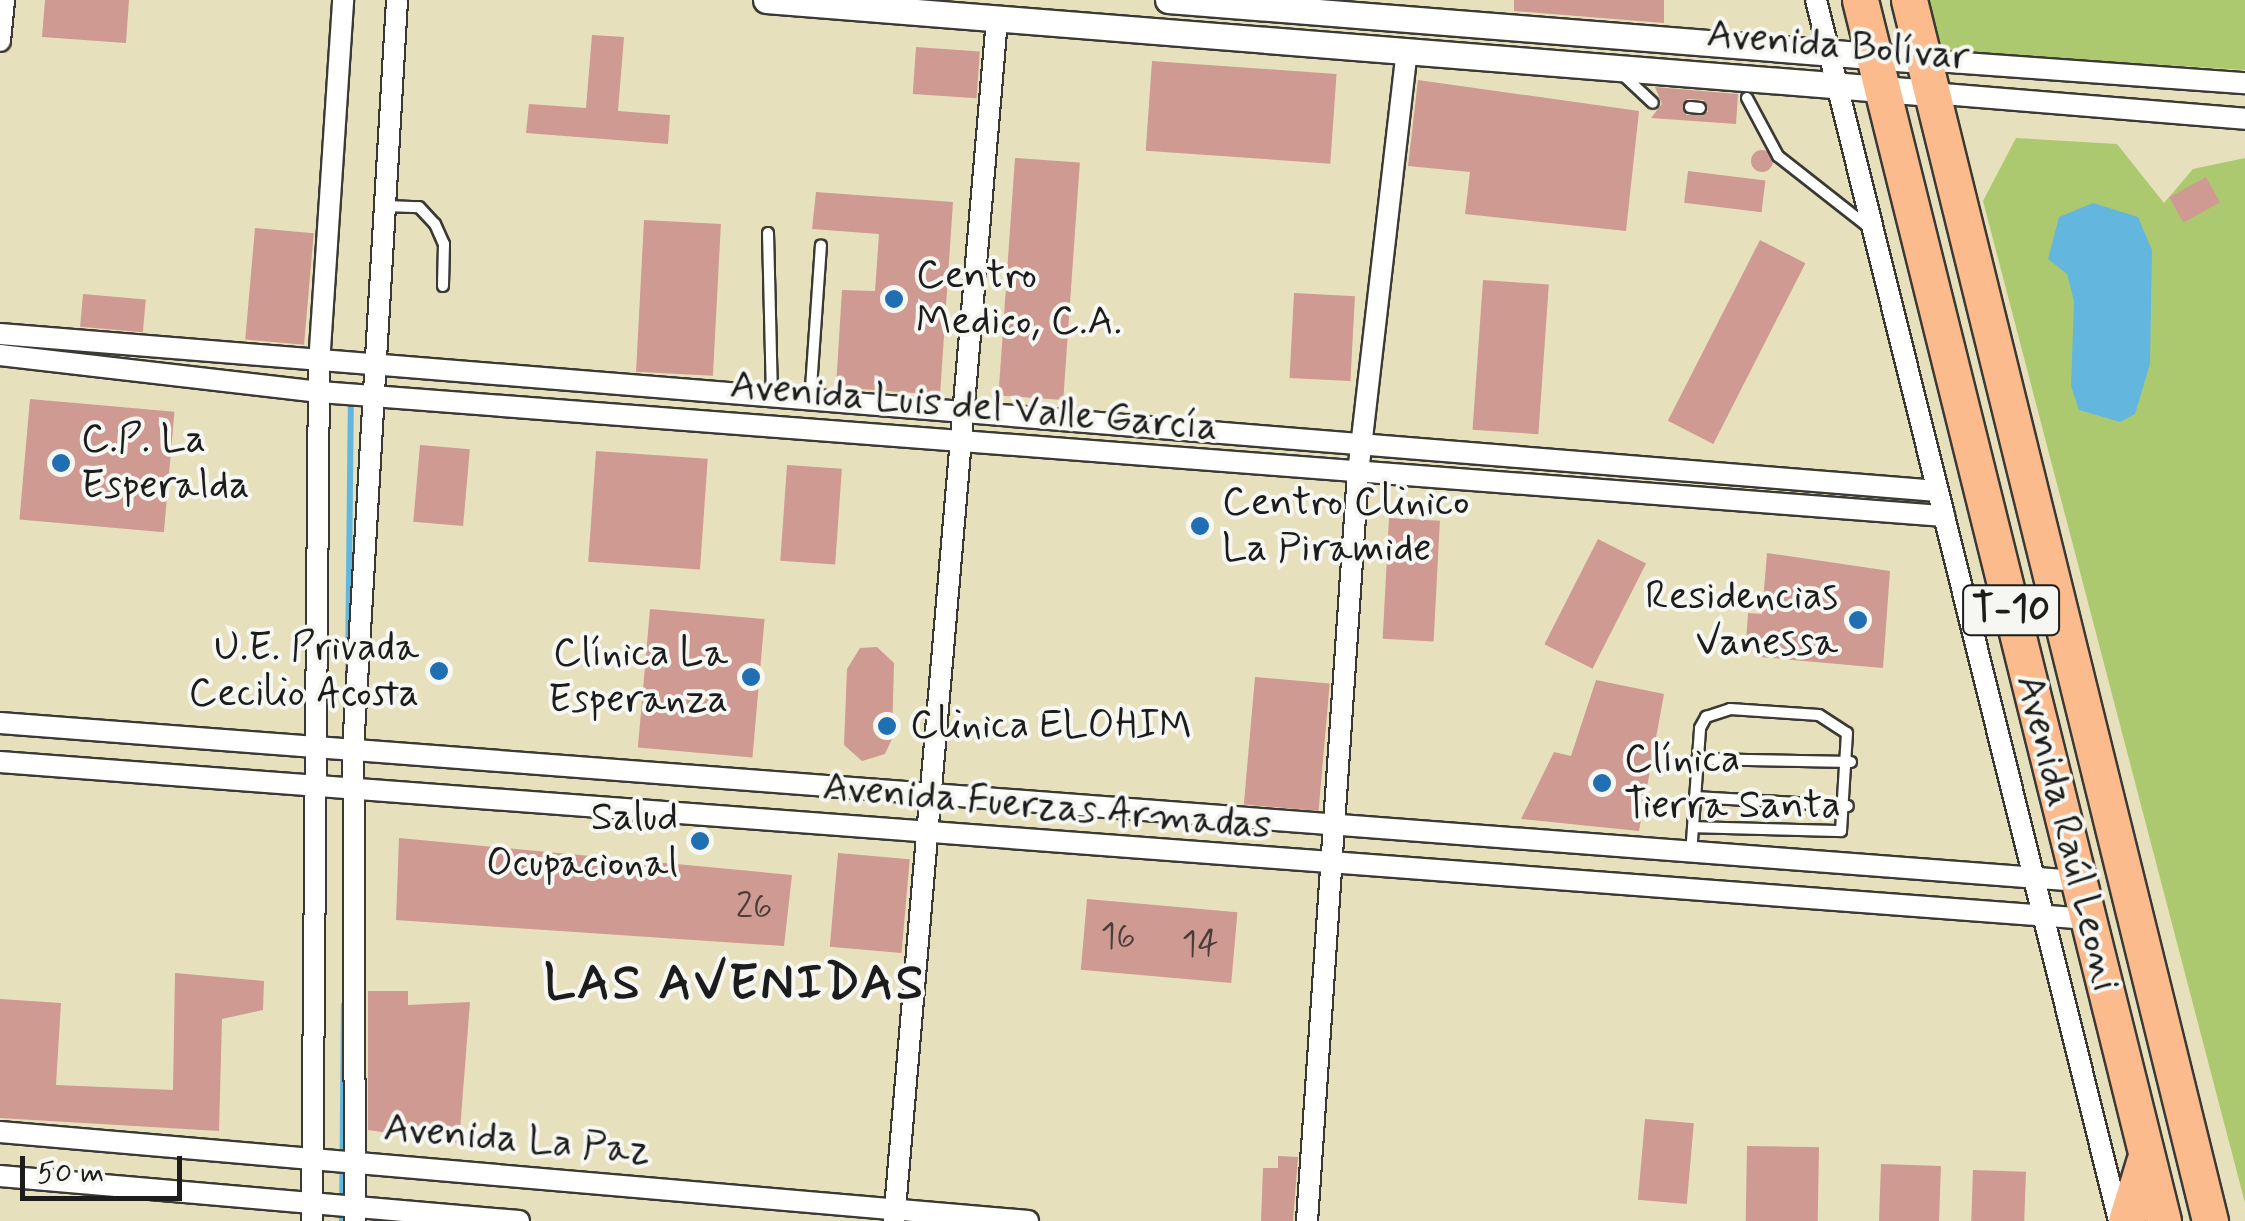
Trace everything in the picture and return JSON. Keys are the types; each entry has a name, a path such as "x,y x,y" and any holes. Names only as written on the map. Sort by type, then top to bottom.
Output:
{"highway":[{"name":"Avenida Raúl Leoni","path":"1860,0 2163,1221"},
{"name":"Avenida Raúl Leoni","path":"1908,0 2210,1221"},
{"path":"2122,1221 2146,1151"}],"street":[{"path":"0,41 4,0"},
{"path":"312,1212 319,364 343,0"},
{"path":"350,1210 352,749 368,396 385,206 397,0"},
{"name":"Avenida Bolívar","path":"766,0 1407,52 1611,63 1754,88 1837,86 1878,72"},
{"name":"Avenida Bolívar","path":"1168,0 1829,52 1878,72 2245,119"},
{"name":"Avenida Raúl Leoni","path":"1816,0 2122,1221"},
{"path":"895,1216 924,832 997,20"},
{"path":"1307,1221 1358,474 1407,52"},
{"name":"Avenida Bolívar","path":"1926,76 2245,84"},
{"name":"Avenida Luis del Valle García","path":"0,334 1360,451 1938,491"},
{"name":"Avenida Luis del Valle García","path":"0,355 368,396 1944,516"},
{"name":"Avenida Fuerzas Armadas","path":"0,723 1336,832 2079,881"},
{"name":"Avenida Fuerzas Armadas","path":"0,762 352,786 1332,866 2088,919"},
{"name":"Avenida La Paz","path":"0,1132 350,1160 895,1216 1028,1221"},
{"name":"Avenida La Paz","path":"0,1176 312,1212 350,1210 519,1221"}],"lane":[{"path":"1611,63 1653,103"},
{"path":"1737,110 1754,88"},
{"path":"1754,88 1778,156 1871,229"},
{"path":"385,206 418,208 435,224 444,244 443,286"},
{"path":"768,233 772,400"},
{"path":"810,403 821,245"},
{"path":"1691,856 1695,797 1698,759 1706,717 1730,709 1838,722 1851,762 1848,806 1832,834 1693,827"},
{"path":"1698,759 1851,762"},
{"path":"1695,797 1848,806"}],"green space":[{"path":"1914,0 2245,0 2245,70 1955,52 1932,42"},
{"path":"2016,138 2117,144 2164,203 2193,169 2245,158 2245,1203 1983,201"}],"water":[{"path":"2093,203 2138,217 2152,250 2150,364 2135,414 2120,422 2079,410 2071,386 2074,301 2067,274 2048,259 2059,217"}],"building":[{"path":"45,0 129,0 126,43 42,37"},
{"path":"1514,0 1664,0 1664,23 1514,11"},
{"path":"592,35 624,37 618,111 670,115 668,144 526,133 529,104 586,108"},
{"path":"916,47 980,51 977,98 913,94"},
{"path":"1152,61 1337,74 1330,164 1146,151"},
{"path":"1418,80 1639,111 1626,231 1465,214 1470,172 1408,166"},
{"path":"1655,87 1738,94 1736,124 1651,118 1662,104","holes":["1687,99 1704,100 1708,112 1686,115"]},
{"path":"1762,150 1770,153 1770,169 1762,172 1754,169 1751,161 1754,153"},
{"path":"1015,158 1080,163 1063,400 998,395"},
{"path":"1688,171 1765,181 1762,212 1684,203"},
{"path":"2206,177 2220,202 2183,223 2169,197"},
{"name":"Centro Medico, C.A.","path":"816,192 953,202 940,395 836,387 842,290 875,291 879,234 812,229"},
{"path":"644,220 721,224 713,376 636,372"},
{"path":"255,228 314,233 304,345 245,340"},
{"path":"1760,240 1805,263 1713,444 1668,421"},
{"path":"1483,280 1549,285 1538,434 1473,430"},
{"path":"1294,293 1355,296 1350,381 1290,378"},
{"path":"83,294 146,299 143,332 80,327"},
{"path":"30,399 174,412 164,532 19,520"},
{"path":"420,445 470,449 463,526 413,522"},
{"path":"596,451 708,459 700,570 588,562"},
{"path":"787,465 842,469 835,565 780,561"},
{"path":"1389,518 1440,521 1434,642 1383,639"},
{"path":"1598,539 1646,564 1593,669 1544,644"},
{"path":"1767,553 1890,571 1883,668 1759,657 1760,644 1746,643 1748,613 1762,614"},
{"path":"650,609 765,619 752,757 638,747"},
{"path":"877,647 894,663 892,739 885,754 862,761 844,745 847,669 860,648"},
{"path":"1255,677 1330,684 1319,811 1244,805"},
{"path":"1596,680 1664,694 1639,831 1521,819 1554,752 1571,756"},
{"path":"399,838 792,875 784,946 396,920"},
{"path":"838,853 910,859 902,953 830,947"},
{"path":"1087,899 1237,912 1231,983 1081,970"},
{"path":"175,973 264,981 263,1010 222,1019 219,1131 0,1118 0,999 61,1003 56,1085 173,1090"},
{"path":"368,991 408,991 408,1005 470,1002 459,1143 368,1130"},
{"path":"1645,1119 1694,1123 1687,1204 1638,1200"},
{"path":"1747,1146 1819,1147 1818,1221 1746,1221"},
{"path":"1278,1156 1298,1157 1293,1221 1261,1221 1263,1168 1278,1168"},
{"path":"1881,1164 1941,1166 1939,1221 1879,1221"},
{"path":"1973,1170 2026,1172 2024,1221 1971,1221"}],"waterway":[{"path":"348,673 351,404"},
{"path":"342,1221 344,1005"}],"place":[{"name":"Centro Medico, C.A.","path":"894,299"},
{"name":"C.P. La Esperalda","path":"61,463"},
{"name":"Centro Clinico La Piramide","path":"1200,526"},
{"name":"Residencias Vanessa","path":"1858,620"},
{"name":"U.E. Privada Cecilio Acosta","path":"439,671"},
{"name":"Clínica La Esperanza","path":"751,677"},
{"name":"Clinica ELOHIM","path":"887,726"},
{"name":"Clínica Tierra Santa","path":"1602,783"},
{"name":"Salud Ocupacional","path":"700,841"}],"district":[{"name":"LAS AVENIDAS","path":"735,985"}]}
